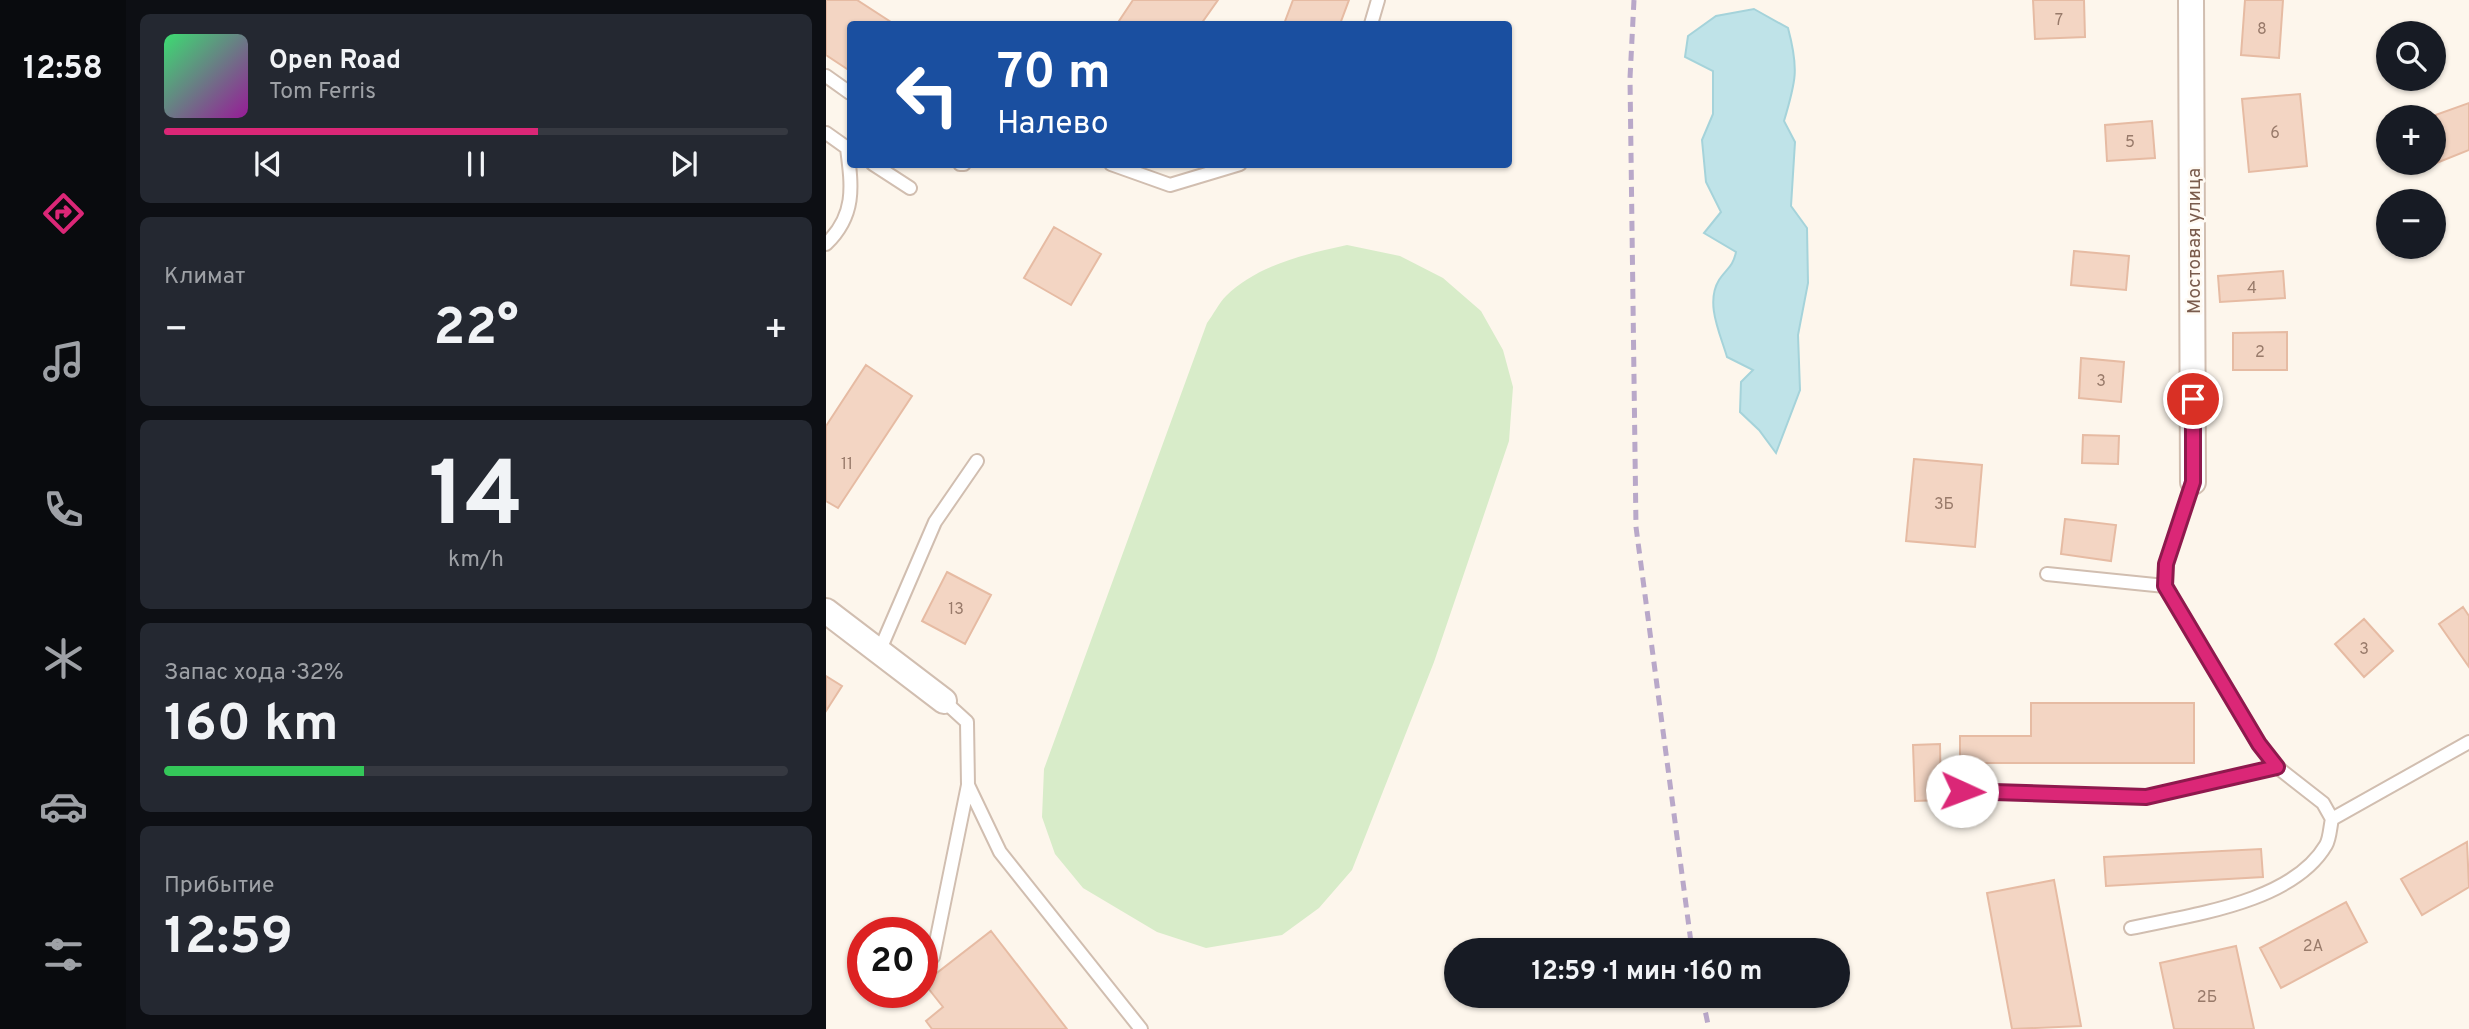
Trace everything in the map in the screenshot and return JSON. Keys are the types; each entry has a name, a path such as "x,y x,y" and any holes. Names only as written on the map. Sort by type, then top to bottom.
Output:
{"street":[{"name":"Мостовая улица","path":"2191,0 2193,482"},
{"path":"826,611 944,701"}],"lane":[{"path":"1372,21 1378,0"},
{"path":"826,76 847,91"},
{"path":"826,133 847,148"},
{"path":"826,244 841,230 849,209 850,168"},
{"path":"879,168 911,188"},
{"path":"1122,168 1170,185 1227,168"},
{"path":"879,652 935,522 977,461"},
{"path":"2131,928 2237,905 2272,890 2310,865 2327,844 2332,819 2323,803 2277,767 2259,744 2165,586 2166,564 2193,482"},
{"path":"2047,574 2165,586"},
{"path":"938,932 968,785 967,722 944,701"},
{"path":"2332,819 2469,742"},
{"path":"1962,791 2146,797 2277,767"},
{"path":"968,785 1000,852 1141,1029"}],"green space":[{"path":"1347,245 1400,256 1443,278 1481,311 1503,350 1513,387 1509,441 1434,662 1352,870 1319,908 1282,935 1206,948 1157,932 1083,888 1055,854 1042,817 1044,769 1207,323 1226,296 1252,276 1283,262"}],"water":[{"path":"1754,9 1788,28 1795,65 1784,121 1795,142 1791,206 1807,228 1808,283 1798,335 1800,390 1776,453 1759,430 1740,412 1741,382 1753,370 1727,357 1715,318 1715,289 1736,252 1704,233 1721,212 1706,182 1702,140 1713,114 1713,71 1685,57 1688,36 1716,16"}],"building":[{"path":"826,0 857,0 889,21 847,21 847,69 826,55"},
{"path":"1133,0 1218,0 1203,21 1119,21"},
{"path":"1293,0 1349,0 1341,21 1285,21"},
{"path":"2033,0 2084,0 2085,37 2035,39"},
{"path":"2245,0 2283,0 2279,58 2241,55"},
{"path":"2300,94 2307,166 2249,172 2242,99"},
{"path":"2469,103 2469,150 2446,159 2446,111"},
{"path":"2152,121 2155,158 2107,161 2105,125"},
{"path":"1054,227 1101,254 1071,305 1024,278"},
{"path":"2074,251 2129,256 2126,290 2071,285"},
{"path":"2283,271 2285,298 2220,302 2218,276"},
{"path":"2287,332 2287,370 2233,370 2233,333"},
{"path":"2081,358 2124,362 2121,402 2079,398"},
{"path":"866,365 912,396 838,508 826,501 826,426"},
{"path":"2083,435 2119,436 2118,464 2082,463"},
{"path":"1914,459 1982,465 1975,547 1906,541"},
{"path":"2065,519 2116,525 2111,561 2061,554"},
{"path":"947,572 991,595 965,644 922,621"},
{"path":"2463,607 2469,616 2469,667 2439,624"},
{"path":"2364,619 2393,651 2364,677 2335,644"},
{"path":"826,676 842,686 826,711"},
{"path":"2031,703 2194,703 2194,763 1960,763 1960,736 2031,736"},
{"path":"1940,744 1941,800 1915,801 1913,745"},
{"path":"2467,842 2469,887 2422,915 2401,879"},
{"path":"2261,849 2263,877 2106,886 2104,857"},
{"path":"2054,880 2081,1026 2012,1029 1987,893"},
{"path":"2346,902 2367,942 2281,988 2260,948"},
{"path":"991,931 1067,1029 932,1029 926,1021 943,1007 938,1001 938,972"},
{"path":"2236,946 2254,1029 2174,1029 2160,963"}],"railway":[{"path":"1634,0 1630,78 1636,527 1690,938"},
{"path":"1705,1008 1709,1029"}],"route":[{"path":"1962,791 2146,797 2277,767 2259,744 2204,647 2174,605 2165,586 2166,564 2193,482 2193,399"}]}
